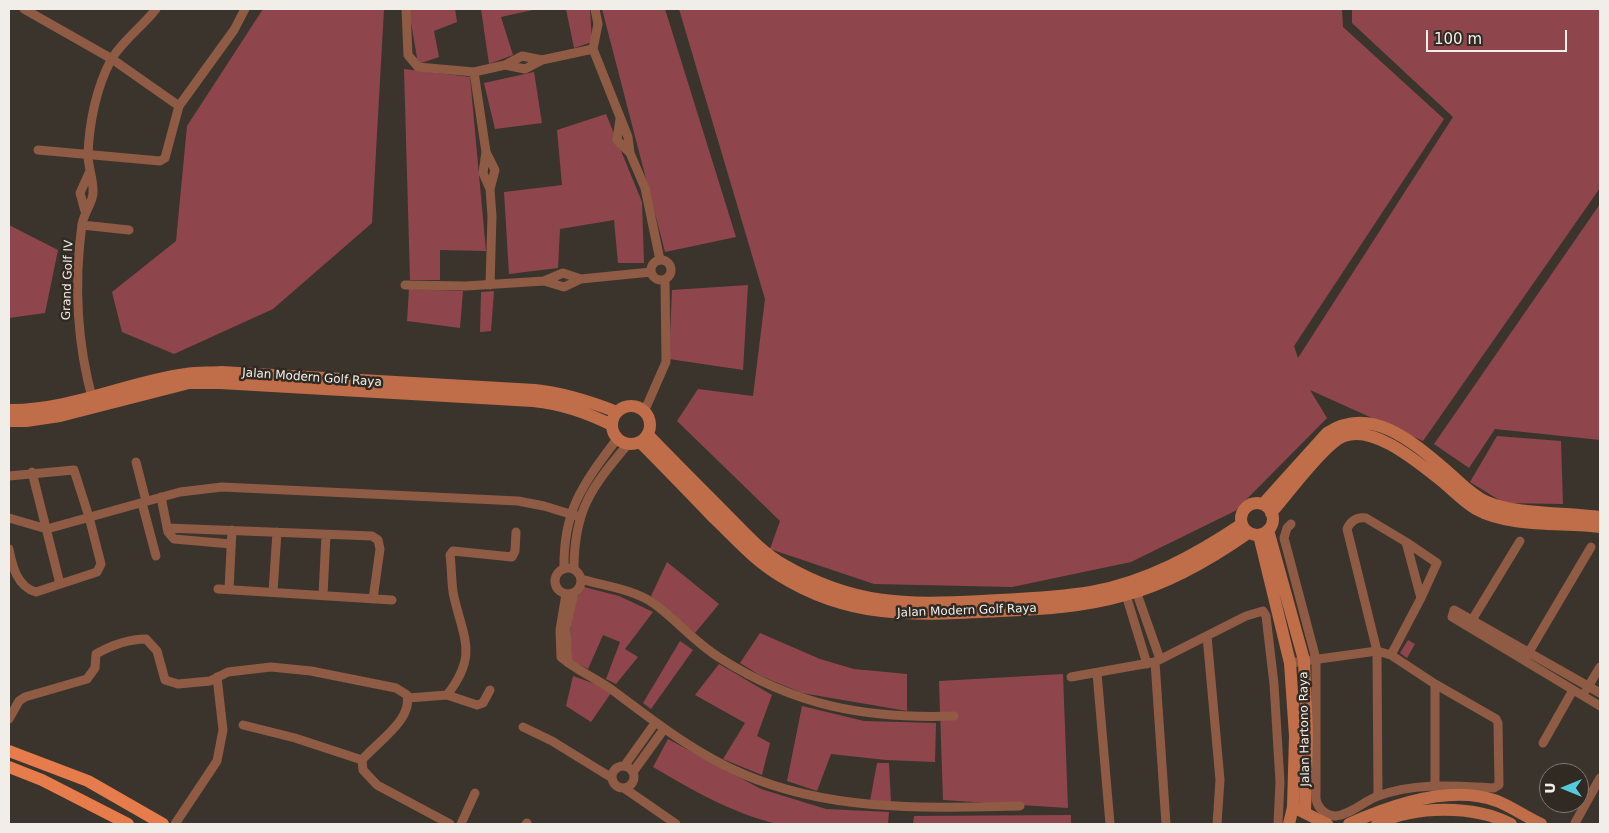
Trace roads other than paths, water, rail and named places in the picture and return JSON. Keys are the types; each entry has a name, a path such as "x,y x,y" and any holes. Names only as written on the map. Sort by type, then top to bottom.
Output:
{"main road":[{"path":"9,751 88,782 162,824"},
{"path":"9,768 42,780 128,824"}],"street":[{"path":"24,9 112,59 179,106"},
{"path":"88,154 97,94 112,59 156,9"},
{"path":"38,150 160,161 165,158 179,106 234,30 246,9"},
{"path":"406,9 408,55 411,62 418,67 474,72 504,65 525,69 542,60 594,49"},
{"path":"595,9 598,24 594,49 621,118 618,140 630,153 651,209 660,260"},
{"path":"474,72 486,152 483,172 490,190 492,216 490,285"},
{"name":"Grand Golf IV","path":"88,154 89,173 80,193 85,211 82,225 78,320 94,402"},
{"path":"82,225 129,230"},
{"path":"644,412 666,362 665,279 670,274 671,267 667,261 660,260 652,266 651,272 654,277 665,279"},
{"path":"544,281 564,287 581,279 651,272"},
{"path":"406,286 490,285 544,281 563,273 581,279"},
{"name":"Jalan Modern Golf Raya","path":"9,410 94,402 189,383 220,383 533,401 568,406 614,418"},
{"name":"Jalan Modern Golf Raya","path":"9,421 26,421 60,416 94,402"},
{"path":"564,568 563,543 570,513 594,471 650,427 649,418 644,412 630,406 614,418 612,429 633,440"},
{"path":"1267,509 1327,433 1340,425 1362,422 1388,429 1408,441 1471,493 1484,501 1500,507 1600,517"},
{"path":"1267,509 1332,443 1346,435 1353,434 1369,435 1386,442 1441,479 1468,504 1488,515 1515,520 1600,527"},
{"path":"633,440 608,468 587,499 580,517 574,543 574,569 581,579 644,598 719,658 755,679 787,693 817,703 867,714 908,718 954,716"},
{"name":"Jalan Modern Golf Raya","path":"633,440 783,565 814,581 850,594 885,602 922,604 1029,598 1093,592 1157,572 1210,545 1254,531"},
{"name":"Jalan Modern Golf Raya","path":"633,440 750,554 778,575 798,586 848,606 884,613 923,615 1055,608 1131,593 1162,582 1210,558 1254,531"},
{"path":"136,462 156,556"},
{"path":"9,476 32,472 74,470 89,517 100,568 97,572 36,592 25,587 18,577 9,549"},
{"path":"32,472 60,584"},
{"path":"9,518 47,529 161,497 201,488 222,487 518,501 580,517"},
{"path":"161,497 170,536 179,541 231,544"},
{"path":"1252,504 1267,509 1272,519 1254,531 1242,512 1252,504"},
{"path":"1378,796 1377,651 1347,528 1350,523 1359,517 1366,518 1437,563 1391,655"},
{"path":"1290,663 1310,659 1377,651 1391,655 1435,684 1496,719 1498,723 1499,785 1494,788 1435,785 1417,787 1378,796 1342,815 1331,816 1318,806 1316,799 1310,659 1284,538 1287,528 1291,524"},
{"path":"167,528 372,536 378,540 380,549 374,599"},
{"path":"229,589 232,530"},
{"name":"Jalan Hartono Raya","path":"1254,531 1310,659 1305,812"},
{"name":"Jalan Hartono Raya","path":"1254,531 1290,663 1295,736 1292,807 1289,824"},
{"path":"273,592 277,532"},
{"path":"447,695 458,681 464,664 467,641 454,596 450,555 454,550 512,557 515,551 516,532"},
{"path":"323,595 326,535"},
{"path":"1472,620 1520,541"},
{"path":"1406,542 1421,598"},
{"path":"1526,656 1591,547"},
{"path":"570,594 557,589 555,580 559,571 564,568 574,569"},
{"path":"581,579 581,584 570,594 566,628 568,663 613,690 664,729 742,774 788,790 828,799 869,805 912,808 1020,806"},
{"path":"218,589 392,600"},
{"path":"1131,593 1154,662 1166,824"},
{"path":"1131,593 1154,662"},
{"path":"1600,693 1589,686 1526,656 1451,616 1455,609 1526,656 1573,690 1600,706"},
{"path":"1072,677 1154,662 1259,611 1265,613 1272,667 1280,782 1278,824"},
{"path":"1207,636 1220,780 1217,824"},
{"path":"9,719 18,701 25,697 87,679 95,668 96,654 111,645 131,639 146,639 157,651 165,680 178,684 210,681 228,672 271,667 311,671 396,688 403,691 408,698"},
{"path":"1583,696 1600,667"},
{"path":"1097,673 1110,824"},
{"path":"175,824 218,761 223,730 217,677"},
{"path":"1435,684 1435,785"},
{"path":"408,698 447,695 477,705 483,703 490,690"},
{"path":"1543,743 1573,690"},
{"path":"362,760 399,722 408,698"},
{"path":"612,778 615,768 625,766 655,723"},
{"path":"243,725 295,738 362,760"},
{"path":"523,726 552,741 612,778 616,786 624,788 676,824"},
{"path":"624,788 633,783 633,772 664,729"},
{"path":"362,760 364,770 377,785 450,824"},
{"path":"625,766 633,772"},
{"path":"1575,823 1600,778"},
{"path":"461,824 475,793"},
{"path":"1349,824 1378,811 1413,800 1474,796 1498,802 1541,824"},
{"path":"1292,807 1327,824"},
{"path":"1377,824 1414,814 1474,810 1490,814 1511,824"}]}
